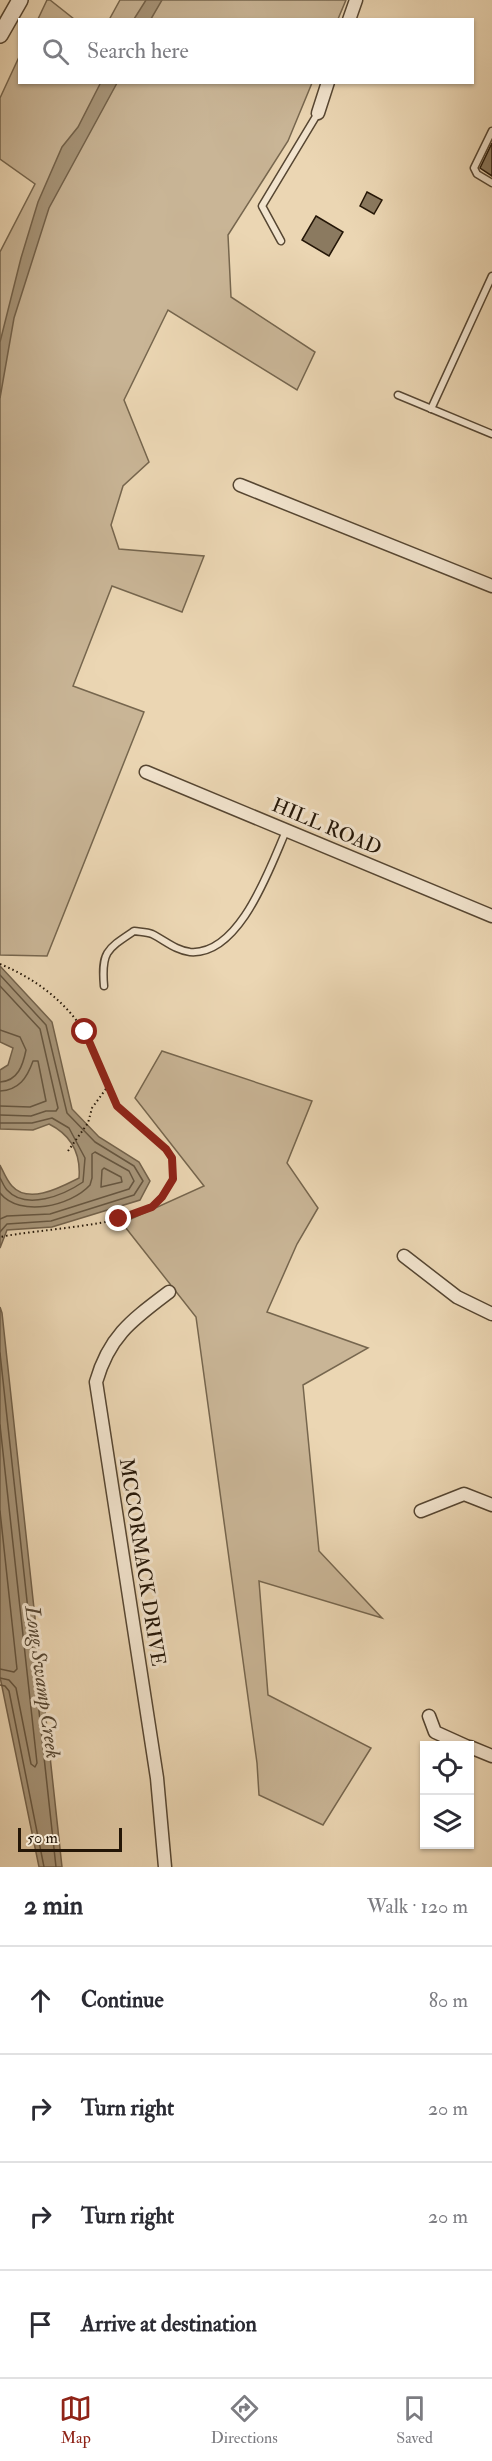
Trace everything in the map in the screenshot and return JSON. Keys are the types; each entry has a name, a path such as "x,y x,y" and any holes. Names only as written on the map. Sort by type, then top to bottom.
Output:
{"street":[{"path":"0,35 20,0"},
{"path":"350,18 356,0"},
{"path":"318,113 327,84"},
{"path":"240,485 492,586"},
{"name":"HILL ROAD","path":"146,771 492,916"},
{"path":"404,1256 457,1297 492,1312"},
{"name":"MCCORMACK DRIVE","path":"165,1867 157,1778 96,1382 103,1358 110,1346 139,1315 169,1292"},
{"path":"421,1511 464,1494 492,1505"},
{"path":"429,1716 435,1732 456,1741"},
{"path":"474,1748 492,1756"}],"lane":[{"path":"281,241 262,206 318,113"},
{"path":"492,132 474,168 477,174 492,183"},
{"path":"431,409 492,276"},
{"path":"398,395 492,434"},
{"path":"104,986 102,963 112,945 134,931 151,933 169,945 189,952 205,951 236,931 253,903 286,830"}],"path":[{"path":"0,964 38,982 63,1005 85,1032 117,1106 166,1149 172,1158 173,1179 170,1186 152,1207 119,1219 32,1230 0,1237"},
{"path":"68,1151 88,1123 92,1108 108,1086"}],"shaded area":[{"path":"47,0 50,0 73,18 38,18"},
{"path":"120,0 346,0 338,18 110,18"},
{"path":"18,59 18,84 312,84 288,141 228,235 231,297 315,352 297,390 168,310 124,400 149,462 123,486 111,525 119,549 204,556 182,612 112,586 73,686 144,712 47,956 0,955 0,252 35,184 0,159 0,98"},
{"path":"162,1051 312,1101 287,1163 318,1208 297,1244 267,1312 368,1348 303,1385 319,1551 382,1618 259,1581 268,1695 371,1748 323,1825 259,1795 257,1763 196,1317 122,1223 204,1186 135,1098"}],"water":[{"path":"146,0 162,0 152,18 135,18"},
{"path":"100,84 116,84 49,208 14,318 0,398 0,342 21,258 38,202 62,147 78,127"},
{"path":"0,966 52,1022 72,1109 99,1137 139,1162 150,1181 140,1200 52,1227 7,1230 0,1248 0,1165 12,1186 27,1194 45,1192 63,1186 79,1178 79,1169 73,1146 57,1128 49,1124 33,1130 0,1129 0,1070 8,1065 13,1048 0,1042"},
{"path":"0,1307 62,1867 39,1867 0,1677"}],"building":[{"path":"492,143 492,176 480,168"},
{"path":"367,192 382,200 374,214 360,206"},
{"path":"316,216 343,232 329,256 302,240"}],"route":[{"path":"85,1032 117,1106 166,1149 172,1158 173,1179 162,1197 152,1207 119,1219"}],"water label":[{"name":"Long Swamp Creek","path":"43,1682"}]}
